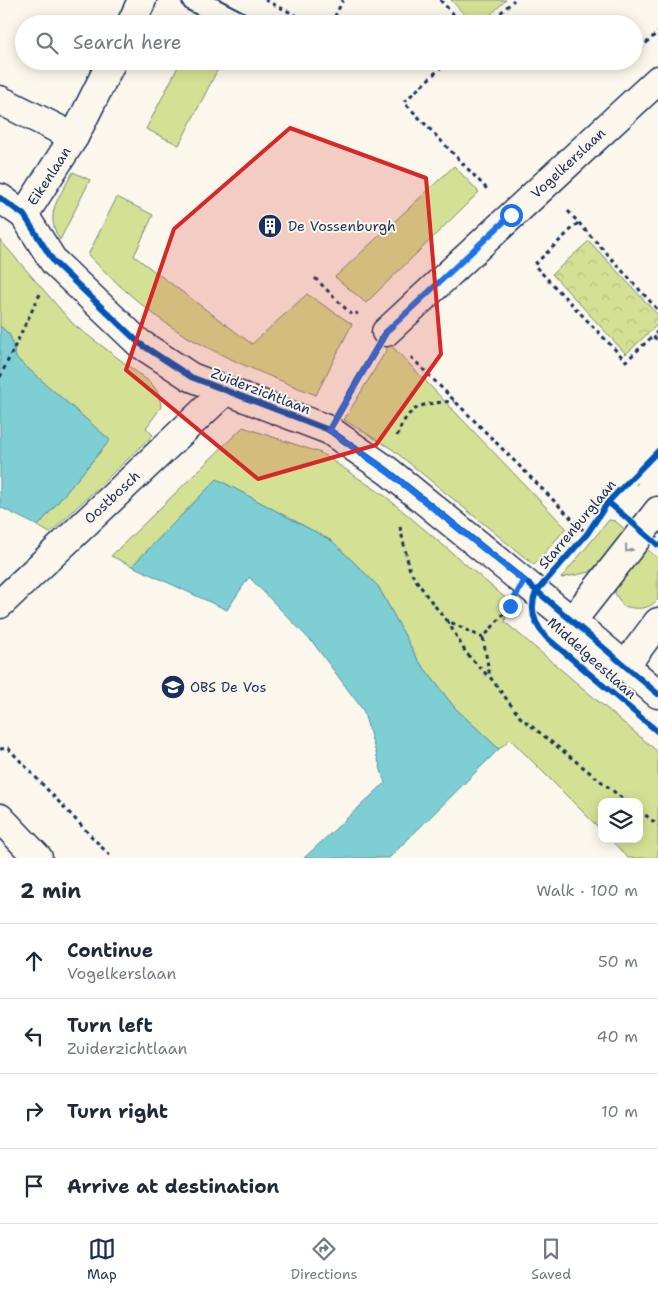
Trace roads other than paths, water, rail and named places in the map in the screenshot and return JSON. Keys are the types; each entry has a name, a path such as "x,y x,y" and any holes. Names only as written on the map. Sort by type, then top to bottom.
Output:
{"street":[{"path":"135,15 142,0"},
{"name":"Eikenlaan","path":"24,215 74,137 108,70"},
{"name":"Vogelkerslaan","path":"386,332 658,80"},
{"name":"Eikenlaan","path":"0,100 74,137"},
{"name":"Zuiderzichtlaan","path":"0,198 24,215 54,262 139,343 191,377 329,430 388,472 524,581 624,666"},
{"name":"Oostbosch","path":"0,604 225,391"},
{"path":"572,621 658,511"},
{"path":"624,666 658,622"},
{"name":"Middelgeestlaan","path":"624,666 658,694"},
{"path":"0,818 38,858"}],"lane":[{"path":"194,0 223,15"}],"water":[{"path":"0,326 10,335 16,358 110,440 38,526 0,507"},
{"path":"217,479 332,541 378,586 418,660 455,708 499,749 389,858 304,858 385,783 363,710 314,644 249,577 227,610 132,566"}],"place":[{"name":"De Vossenburgh","path":"270,226"},
{"name":"OBS De Vos","path":"173,687"}]}
